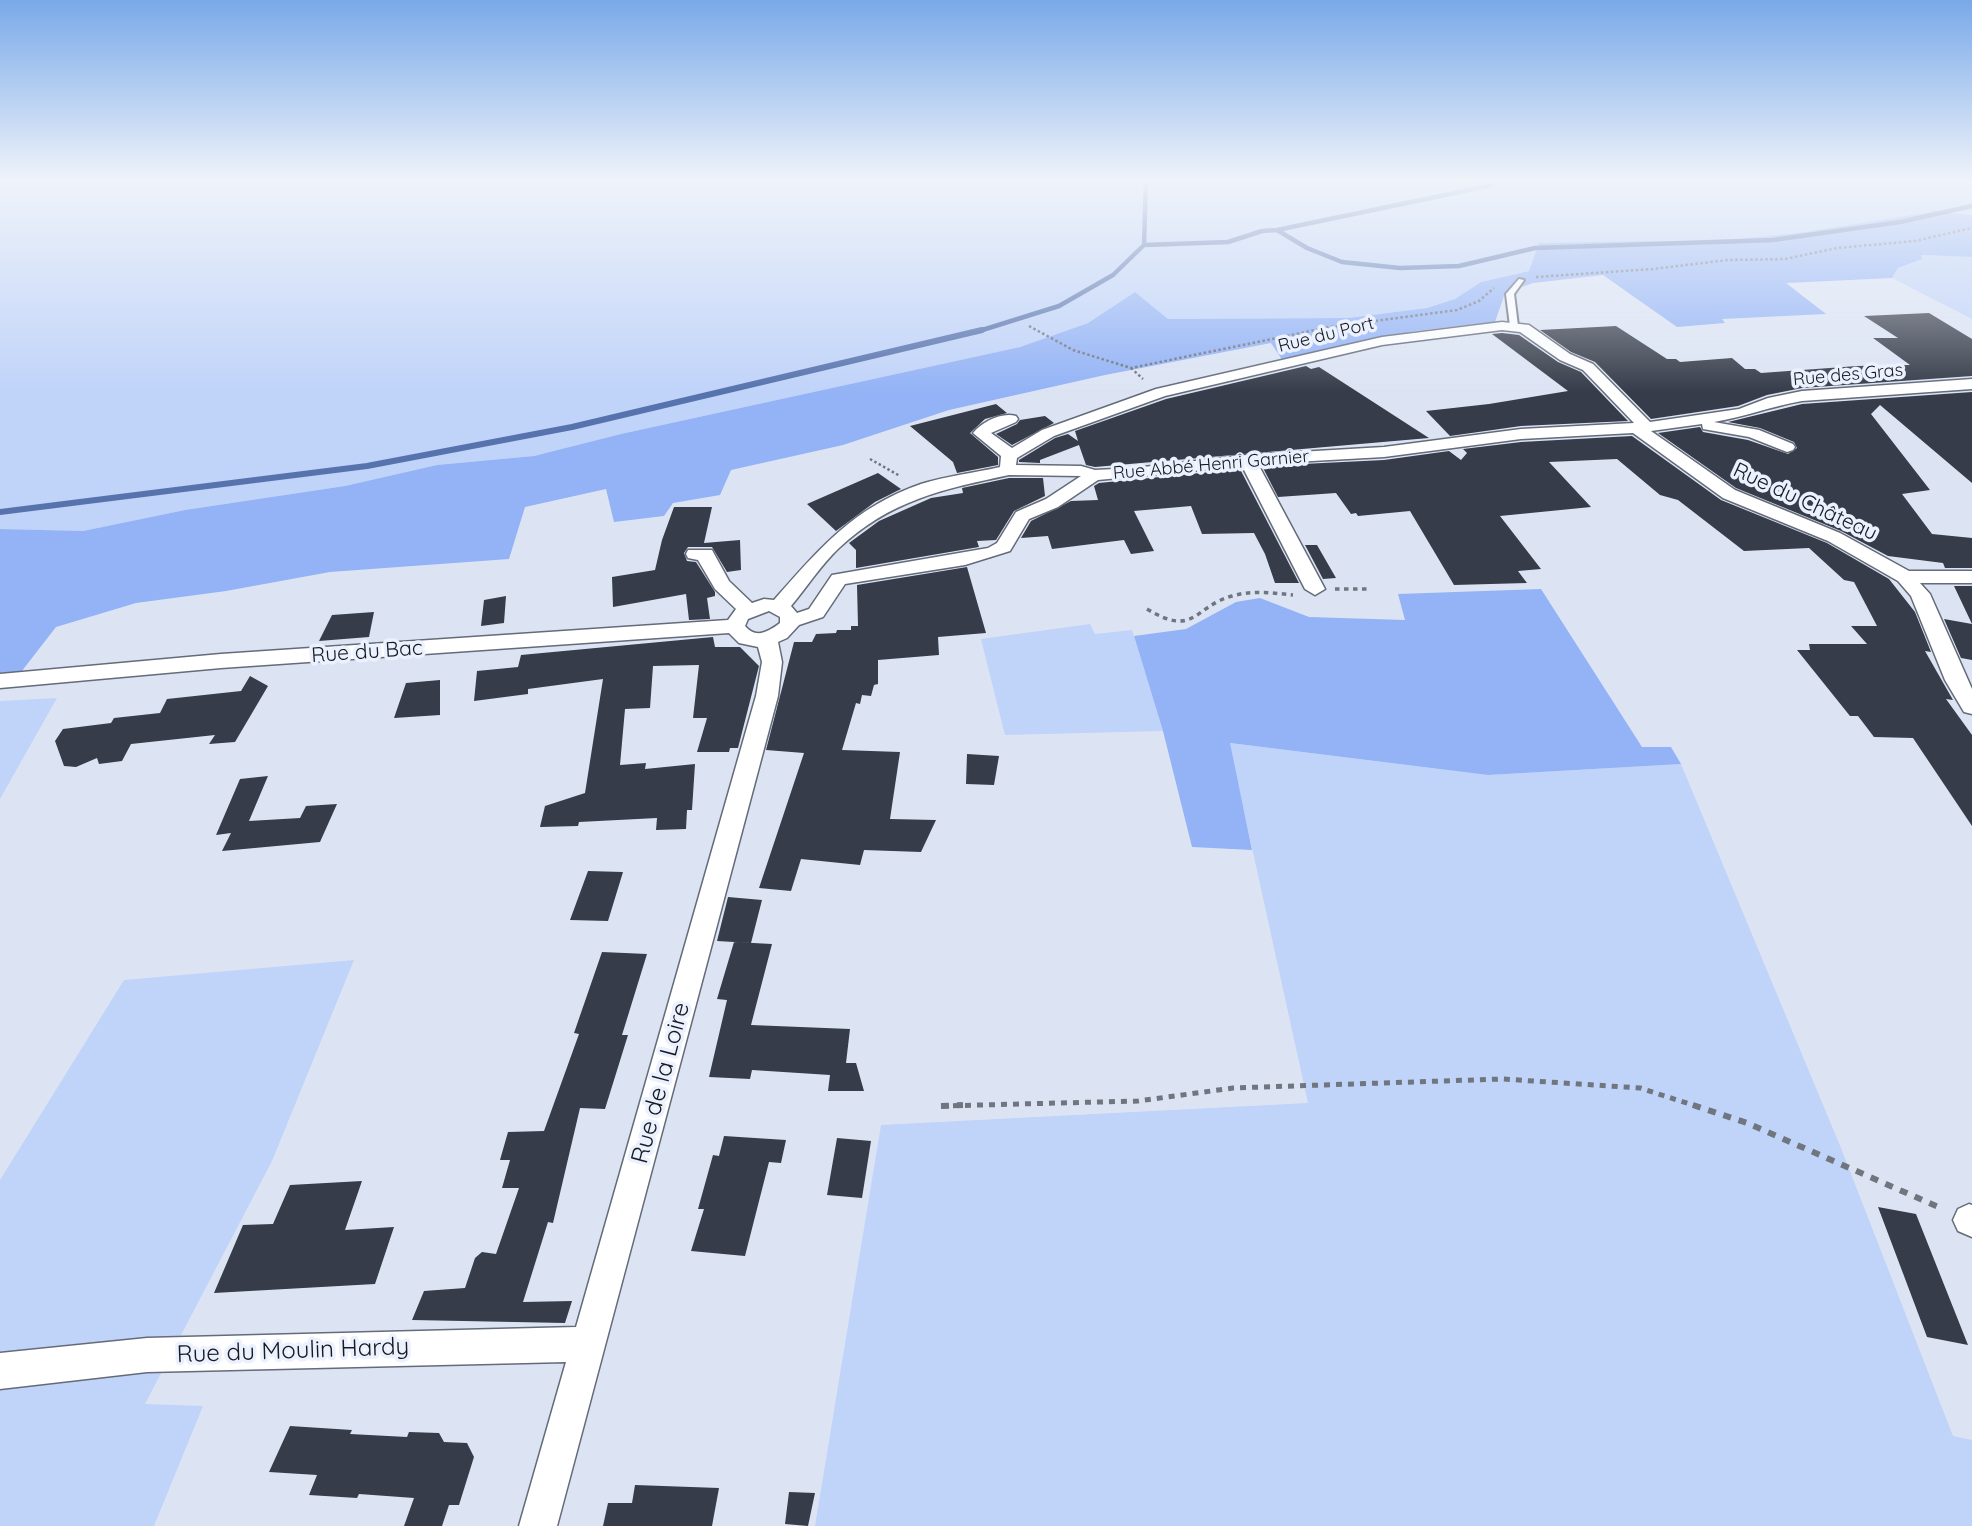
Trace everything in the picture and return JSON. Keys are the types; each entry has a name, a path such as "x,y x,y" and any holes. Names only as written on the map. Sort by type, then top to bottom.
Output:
{"street":[{"path":"1514,326 1524,328 1565,356 1588,367 1641,428"},
{"name":"Rue du Port","path":"1010,463 1048,433 1161,392 1278,368 1382,341 1514,326"},
{"name":"Rue des Gras","path":"1641,428 1742,414 1773,401 1802,396 1972,384"},
{"path":"1010,419 991,425 981,433 1010,463"},
{"path":"1685,422 1753,433 1787,447"},
{"name":"Rue Abbé Henri Garnier","path":"785,614 845,533 914,492 1010,463 1081,471 1094,475 1247,460 1384,452 1521,434 1641,428"},
{"name":"Rue du Château","path":"1641,428 1729,494 1834,537 1905,577 1920,594 1956,680 1972,707"},
{"path":"1247,460 1315,589"},
{"path":"785,614 782,634 766,639 745,637 735,626 740,615 748,609 764,605 785,614 816,613 839,579 994,552 1004,547 1022,516 1052,503 1094,475"},
{"path":"695,554 705,554 729,595 748,609"},
{"path":"1905,577 1972,577"},
{"name":"Rue du Bac","path":"0,681 221,661 735,626"},
{"name":"Rue de la Loire","path":"538,1526 767,696 772,662 766,639"},
{"name":"Rue du Moulin Hardy","path":"0,1371 147,1355 587,1344"}],"lane":[{"path":"1514,326 1510,294 1521,280"}],"path":[{"path":"1029,326 1073,350 1131,368 1331,327 1457,310 1479,301 1494,288 1565,272 1653,270 1728,260 1785,259 1827,250"},
{"path":"1131,368 1136,374"},
{"path":"870,459 900,477 914,492"},
{"path":"1147,610 1165,622 1186,621 1206,612 1220,600 1241,594 1265,592 1293,595 1307,594 1315,589 1370,589"},
{"path":"941,1106 1138,1101 1233,1087 1503,1079 1640,1088 1747,1123 1971,1220"}],"shaded area":[{"path":"0,250 1617,250 1481,282 1455,299 1427,308 1348,318 1168,319 1135,292 1088,323 1020,347 621,434 534,456 437,465 345,486 185,510 83,531 0,529"},
{"path":"1536,250 1972,250 1972,257 1921,255 1922,259 1898,268 1892,278 1786,283 1826,314 1722,319 1725,323 1677,327 1603,275 1533,283 1505,293 1495,322 1415,331 1283,361 1271,343 1105,375 949,410 843,445 731,470 720,495 673,503 664,516 614,522 606,489 525,507 509,559 330,572 226,591 136,603 56,627 18,676 0,677 0,529 83,531 185,510 345,486 437,465 534,456 621,434 1020,347 1088,323 1135,292 1168,319 1348,318 1427,308 1455,299 1481,282 1529,271"},
{"path":"1920,255 1972,257 1972,319 1892,278 1898,268 1922,259"},
{"path":"1541,589 1642,747 1671,747 1681,764 1488,775 1230,743 1252,850 1192,847 1163,731 1134,636 1186,629 1236,602 1260,598 1309,617 1405,620 1398,594"},
{"path":"1090,624 1095,634 1132,630 1163,731 1005,735 981,639"},
{"path":"57,698 0,799 0,701"},
{"path":"1229,743 1488,775 1681,764 1841,1148 1953,1436 1972,1440 1972,1526 815,1526 881,1125 1308,1103"},
{"path":"354,960 272,1161 145,1404 203,1406 154,1526 0,1526 0,1180 124,980"}],"building":[{"path":"1929,313 1972,339 1972,376 1802,388 1767,395 1738,406 1651,419 1595,362 1571,352 1540,330 1616,326 1667,359 1680,362 1732,358 1745,369 1755,369 1761,373 1910,365 1873,338 1898,338 1864,316"},
{"path":"1492,334 1519,335 1558,362 1581,372 1628,421 1521,426 1450,436 1426,411 1568,391"},
{"path":"1306,366 1311,369 1319,367 1429,438 1095,467 1086,465 1079,445 1040,460 1040,463 1019,462 1055,438 1068,434 1078,441 1075,431 1166,399"},
{"path":"1972,392 1972,483 1880,405 1871,414 1930,490 1902,494 1932,534 1972,538 1972,568 1945,568 1943,563 1888,556 1841,531 1736,488 1658,433 1700,427 1703,432 1748,440 1788,454 1797,448 1794,442 1760,428 1728,422 1802,404"},
{"path":"996,404 1007,413 985,419 970,433 998,457 998,465 957,473 953,462 910,426"},
{"path":"1045,416 1054,423 1012,445 996,434 1020,420"},
{"path":"1632,436 1721,500 1827,543 1889,579 1915,612 1931,652 1925,651 1953,700 1946,699 1972,735 1972,826 1913,738 1874,737 1858,716 1850,716 1797,650 1810,650 1809,644 1867,644 1851,626 1877,626 1854,582 1844,580 1809,548 1744,551 1678,500 1660,495 1617,459 1549,462 1591,507 1500,516 1541,569 1518,571 1527,583 1454,585 1410,511 1358,516 1356,513 1351,514 1336,493 1278,497 1262,466 1384,460 1449,451 1461,460 1467,453 1463,449 1521,442"},
{"path":"1240,469 1299,583 1275,583 1254,533 1202,534 1191,506 1134,511 1154,551 1131,554 1124,540 1052,549 1048,536 1021,538 1031,521 1071,501 1098,500 1094,486 1099,483"},
{"path":"878,473 901,489 875,502 836,531 807,504"},
{"path":"1009,478 1043,478 1045,496 1014,511 996,540 977,541 979,547 856,568 856,550 849,543 879,521 931,498 963,493 962,488"},
{"path":"674,507 712,507 704,543 740,540 741,570 727,572 712,547 688,547 684,553 687,561 696,562 715,592 715,596 707,598 710,619 689,620 686,594 613,607 612,577 655,570"},
{"path":"1305,545 1317,545 1336,578 1323,579"},
{"path":"967,567 986,633 938,637 939,655 878,660 878,684 874,685 871,696 862,695 860,704 856,703 842,750 900,752 890,819 936,820 921,852 864,850 860,865 801,859 791,891 759,888 804,753 766,750 794,642 812,642 816,634 836,633 837,630 851,630 851,626 858,626 857,585"},
{"path":"1954,586 1972,586 1972,624"},
{"path":"506,596 504,623 481,626 484,600"},
{"path":"374,612 369,637 319,641 332,615"},
{"path":"1944,619 1972,624 1972,660 1961,658"},
{"path":"713,637 715,647 740,647 759,666 738,748 730,748 729,752 697,752 707,718 693,718 699,665 653,666 650,708 625,709 620,765 646,763 645,769 695,764 692,810 687,810 686,829 656,830 657,818 540,827 545,806 585,793 603,679 528,689 528,694 474,701 477,671 518,667 521,655"},
{"path":"250,676 268,686 235,742 209,744 215,735 131,744 122,761 99,764 97,758 76,767 64,766 55,741 63,729 111,723 114,718 160,713 167,699 241,691"},
{"path":"440,680 440,715 394,718 406,683"},
{"path":"967,754 999,756 994,785 966,784"},
{"path":"268,776 249,821 300,818 306,806 337,804 320,842 222,851 231,833 216,835 240,779"},
{"path":"588,871 623,872 608,921 570,920"},
{"path":"728,897 762,900 751,943 717,941"},
{"path":"734,942 772,944 751,1025 850,1029 846,1063 856,1063 864,1091 828,1091 830,1075 752,1070 750,1079 709,1077 727,1000 717,999"},
{"path":"602,952 647,954 622,1035 628,1035 605,1109 580,1108 553,1223 548,1222 523,1302 572,1301 565,1323 412,1320 424,1291 465,1288 475,1258 482,1252 496,1254 519,1188 502,1188 510,1160 500,1160 508,1132 544,1131 579,1034 574,1033"},
{"path":"724,1136 786,1140 781,1163 769,1162 745,1256 691,1251 704,1209 698,1209 713,1155 719,1156"},
{"path":"837,1138 871,1141 862,1198 827,1195"},
{"path":"362,1181 345,1230 394,1227 375,1284 214,1293 243,1225 273,1224 290,1185"},
{"path":"1878,1207 1916,1214 1968,1345 1927,1337"},
{"path":"290,1426 352,1430 350,1434 407,1437 409,1432 439,1433 444,1442 467,1443 474,1457 459,1505 449,1505 442,1526 404,1526 414,1498 359,1494 357,1498 309,1495 317,1475 269,1472"},
{"path":"635,1485 719,1488 712,1526 603,1526 608,1503 632,1503"},
{"path":"789,1492 815,1493 808,1526 785,1524"}],"waterway":[{"path":"976,332 1059,306 1113,275 1139,250"},
{"path":"1313,250 1342,262 1400,268 1459,266 1526,250"},
{"path":"0,512 367,466 572,427 982,330"}]}
